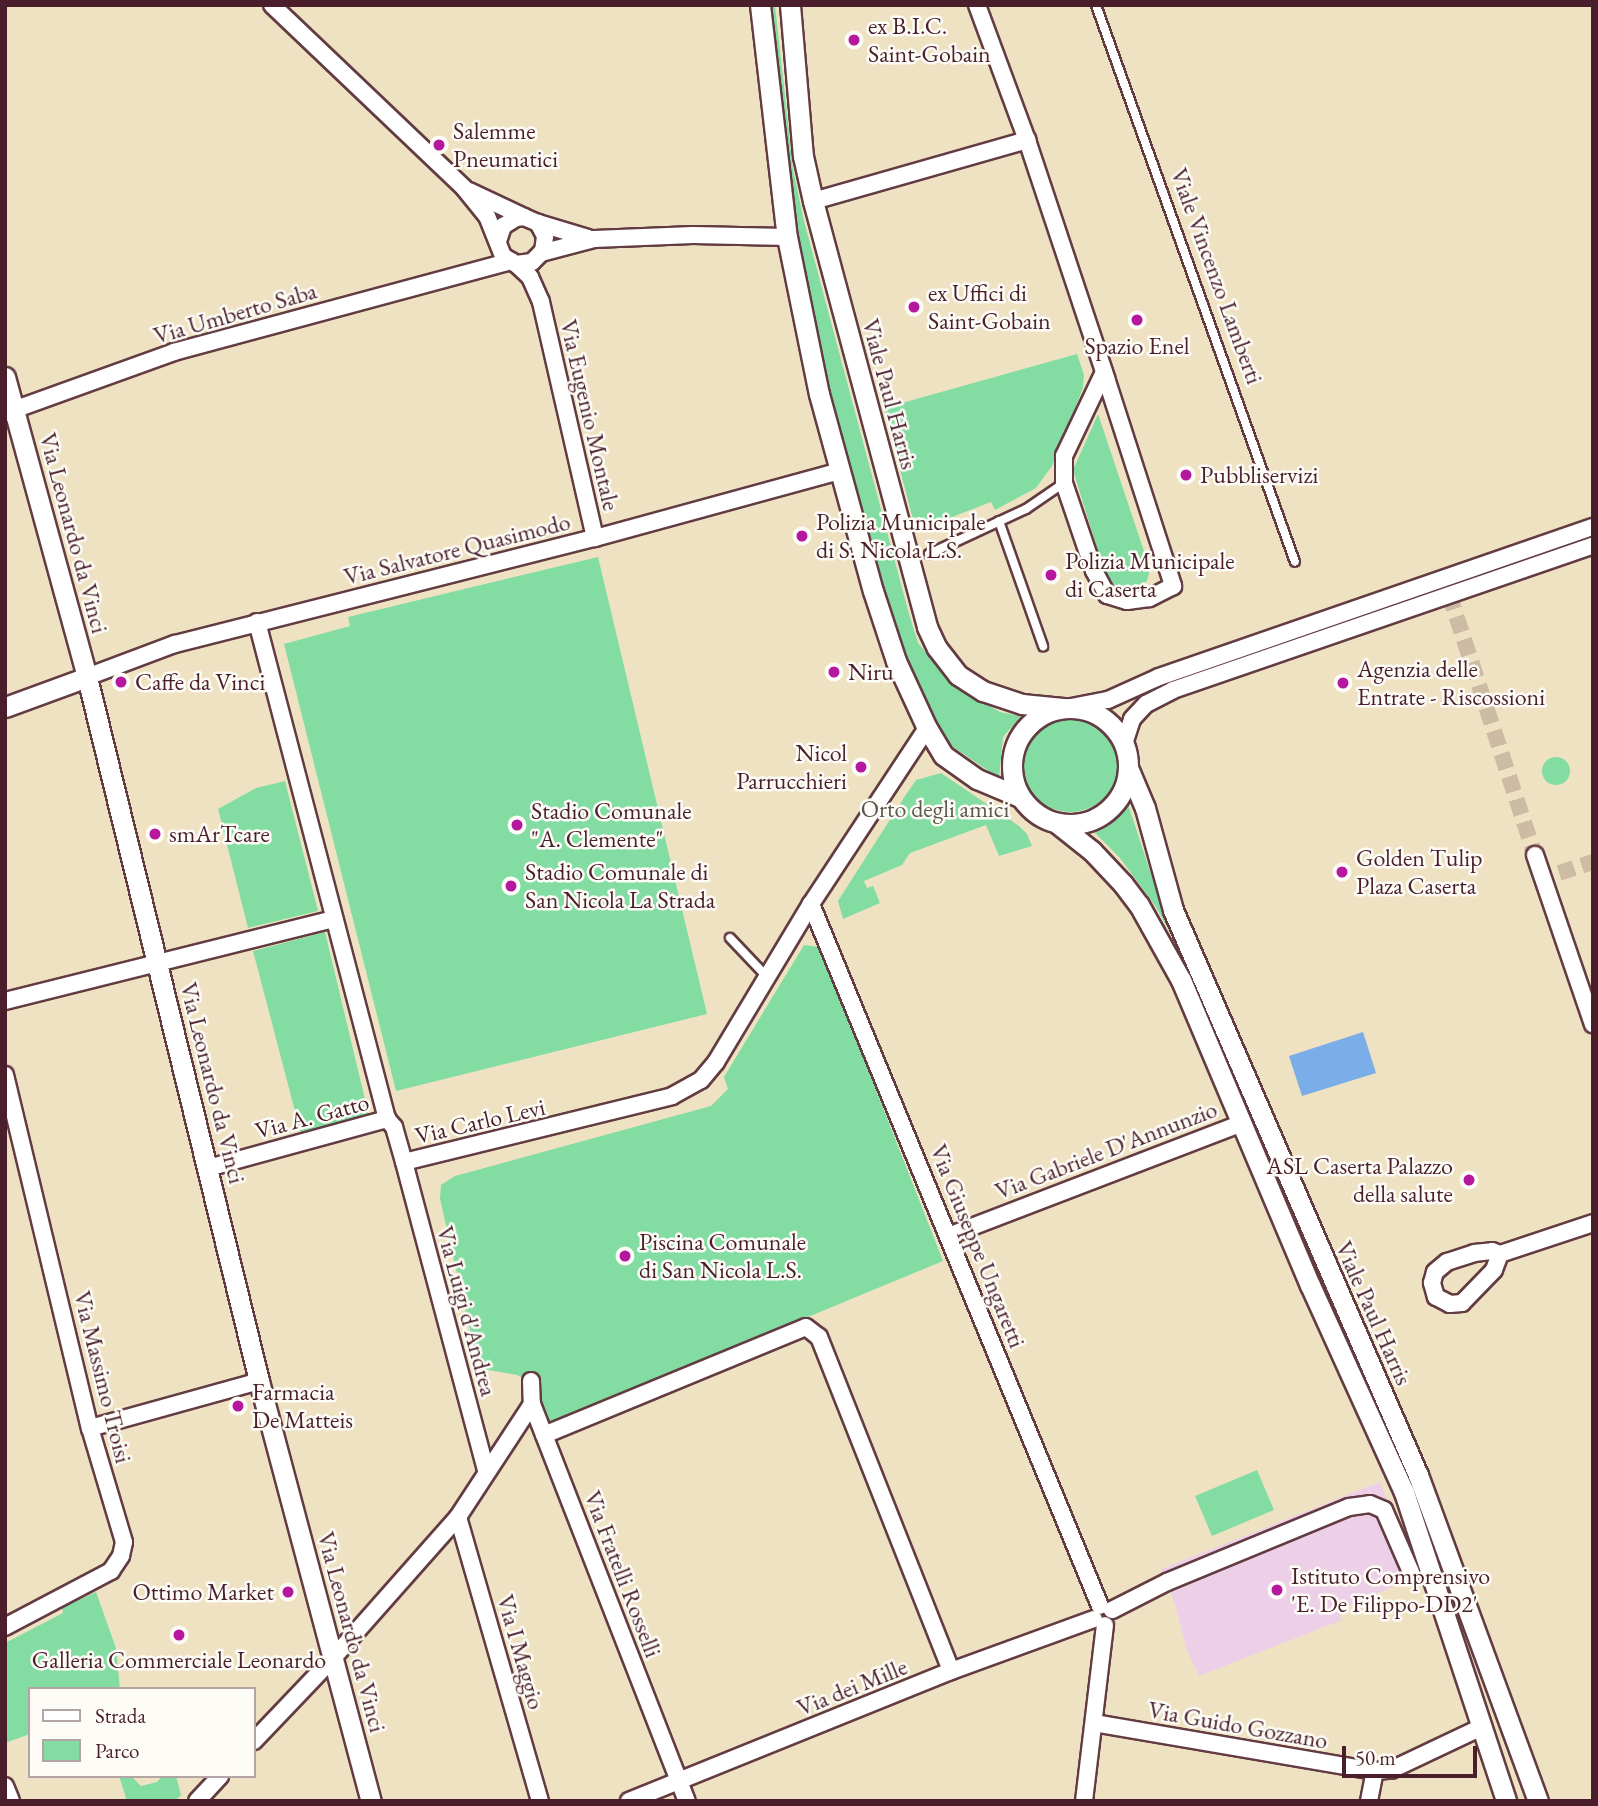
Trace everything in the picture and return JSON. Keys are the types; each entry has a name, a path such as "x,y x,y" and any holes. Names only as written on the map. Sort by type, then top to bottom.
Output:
{"street":[{"path":"272,5 464,188 487,216 503,256 514,262 524,264 540,255 594,239 706,235 787,237"},
{"path":"760,5 787,237 819,394 873,591 896,661 927,728"},
{"name":"Viale Paul Harris","path":"790,5 803,156 927,627 937,648 958,675 983,691 1022,704 1098,714 1109,722 1124,744 1129,771 1145,808 1173,910 1418,1475 1538,1801"},
{"path":"977,5 1027,140 1104,372 1173,586 1149,598 1127,601 1107,595 1094,571 1064,483 1064,456 1104,372"},
{"path":"813,201 1027,140"},
{"path":"464,188 531,220 594,239"},
{"path":"499,244 503,226 509,221 531,220"},
{"path":"531,220 545,236 540,255"},
{"name":"Via Umberto Saba","path":"470,271 483,264 499,244"},
{"name":"Via Eugenio Montale","path":"540,255 541,302"},
{"name":"Via Umberto Saba","path":"10,412 174,352 470,271 514,262"},
{"name":"Via Eugenio Montale","path":"514,262 530,277 541,302 595,538"},
{"name":"Via Leonardo da Vinci","path":"5,377 10,412 88,677 259,1381 371,1801"},
{"name":"Via Salvatore Quasimodo","path":"88,677 175,644 595,538 840,471"},
{"path":"1020,797 1013,782 1011,765 1017,741 1032,721 1046,712 1108,700 1159,677 1593,527"},
{"path":"1124,744 1132,719 1139,711 1146,704 1173,690 1593,545"},
{"name":"Via Carlo Levi","path":"257,622 387,1119 394,1127 404,1163 672,1096 701,1080 716,1062 811,904 927,728"},
{"path":"5,707 88,677"},
{"name":"Viale Paul Harris","path":"927,728 943,755 977,779 1020,797 1030,810 1058,824 1092,851 1139,905 1181,980 1310,1286 1404,1492 1506,1801"},
{"path":"1058,824 1078,824 1097,818 1113,806 1124,790 1129,771"},
{"path":"1535,855 1551,876 1593,1024"},
{"name":"Via Giuseppe Ungaretti","path":"811,904 1103,1615"},
{"path":"5,1001 333,919"},
{"name":"Via Massimo Troisi","path":"5,1075 90,1428 124,1542 121,1556 111,1571 5,1627"},
{"name":"Via A. Gatto","path":"208,1168 387,1119"},
{"name":"Via Gabriele D'Annunzio","path":"948,1236 1242,1123"},
{"name":"Via Luigi d'Andrea","path":"404,1163 486,1471"},
{"path":"1500,1254 1593,1223"},
{"path":"544,1435 806,1327 819,1337 951,1671"},
{"path":"90,1428 259,1381"},
{"name":"Via Fratelli Rosselli","path":"531,1381 532,1404 687,1801"},
{"name":"Via Luigi d'Andrea","path":"256,1739 334,1657 458,1517 532,1404"},
{"name":"Via dei Mille","path":"629,1801 951,1671 1103,1615 1167,1582 1349,1507 1370,1504 1384,1510 1411,1572"},
{"name":"Via I Maggio","path":"458,1517 540,1801"},
{"path":"1084,1801 1103,1615"},
{"name":"Via Guido Gozzano","path":"1094,1723 1375,1772"},
{"path":"1369,1801 1375,1772 1391,1770 1482,1727"},
{"path":"197,1801 218,1778"},
{"path":"5,1786 11,1801"}],"lane":[{"name":"Viale Vincenzo Lamberti","path":"1096,5 1295,562"},
{"path":"929,554 1026,509 1064,483"},
{"path":"999,522 1043,646"},
{"path":"730,938 766,976"}],"shaded area":[{"name":"Istituto Comprensivo 'E. De Filippo-DD2'","path":"1380,1482 1418,1576 1339,1610 1342,1620 1199,1676 1186,1648 1175,1604 1161,1569"}],"green space":[{"path":"767,5 775,5 793,169 804,221 909,614 918,643 955,686 1000,712 1021,716 1003,737 999,778 943,740 924,714 888,609 839,444 801,273"},
{"path":"1077,354 1084,375 1083,388 1052,466 1036,488 995,510 991,502 916,531 884,408"},
{"path":"1098,414 1150,569 1147,581 1137,589 1122,590 1107,580 1073,470"},
{"name":"Stadio Comunale di San Nicola La Strada","path":"598,557 707,1014 396,1091 284,644 350,626 348,617"},
{"path":"1070,716 1088,720 1104,730 1114,746 1118,764 1114,782 1104,798 1088,808 1070,812 1052,808 1036,798 1026,782 1022,764 1026,746 1036,730 1052,720"},
{"path":"1556,757 1566,761 1570,771 1566,781 1556,785 1546,781 1542,771 1546,761"},
{"name":"Orto degli amici","path":"941,773 1019,826 1027,834 1032,846 999,856 986,825 910,853 902,865 864,881 867,888 873,886 880,903 843,919 838,901 905,796 916,780"},
{"path":"285,781 318,911 248,928 218,809 256,788"},
{"path":"1128,804 1177,945 1156,907 1120,858 1094,832 1109,826"},
{"path":"325,932 369,1116 301,1134 253,951"},
{"name":"Piscina Comunale di San Nicola L.S.","path":"804,945 820,947 943,1261 550,1424 531,1381 517,1375 482,1369 474,1348 440,1199 441,1185 455,1176 711,1106 728,1089 724,1077"},
{"path":"1257,1470 1274,1510 1212,1536 1195,1496"},
{"path":"96,1592 116,1648 120,1687 28,1687 28,1735 5,1743 5,1643 63,1613 62,1608"},
{"path":"120,1778 133,1778 141,1786 157,1782 160,1778 177,1778 181,1795 175,1801 127,1801"}],"water":[{"path":"1363,1032 1376,1073 1302,1096 1289,1056"}],"tunnel":[{"path":"1449,594 1535,855"},
{"path":"1559,873 1593,862"}],"place":[{"name":"ex B.I.C. Saint-Gobain","path":"854,40"},
{"name":"Salemme Pneumatici","path":"439,145"},
{"name":"ex Uffici di Saint-Gobain","path":"914,307"},
{"name":"Spazio Enel","path":"1137,320"},
{"name":"Pubbliservizi","path":"1186,475"},
{"name":"Polizia Municipale di S. Nicola L.S.","path":"802,536"},
{"name":"Polizia Municipale di Caserta","path":"1051,575"},
{"name":"Niru","path":"834,672"},
{"name":"Caffe da Vinci","path":"121,682"},
{"name":"Agenzia delle Entrate - Riscossioni","path":"1343,683"},
{"name":"Nicol Parrucchieri","path":"861,767"},
{"name":"Stadio Comunale \"A. Clemente\"","path":"517,825"},
{"name":"smArTcare","path":"155,834"},
{"name":"Golden Tulip Plaza Caserta","path":"1342,872"},
{"name":"Stadio Comunale di San Nicola La Strada","path":"511,886"},
{"name":"ASL Caserta Palazzo della salute","path":"1469,1180"},
{"name":"Piscina Comunale di San Nicola L.S.","path":"625,1256"},
{"name":"Farmacia De Matteis","path":"238,1406"},
{"name":"Istituto Comprensivo 'E. De Filippo-DD2'","path":"1277,1590"},
{"name":"Ottimo Market","path":"288,1592"},
{"name":"Galleria Commerciale Leonardo","path":"179,1635"}]}
